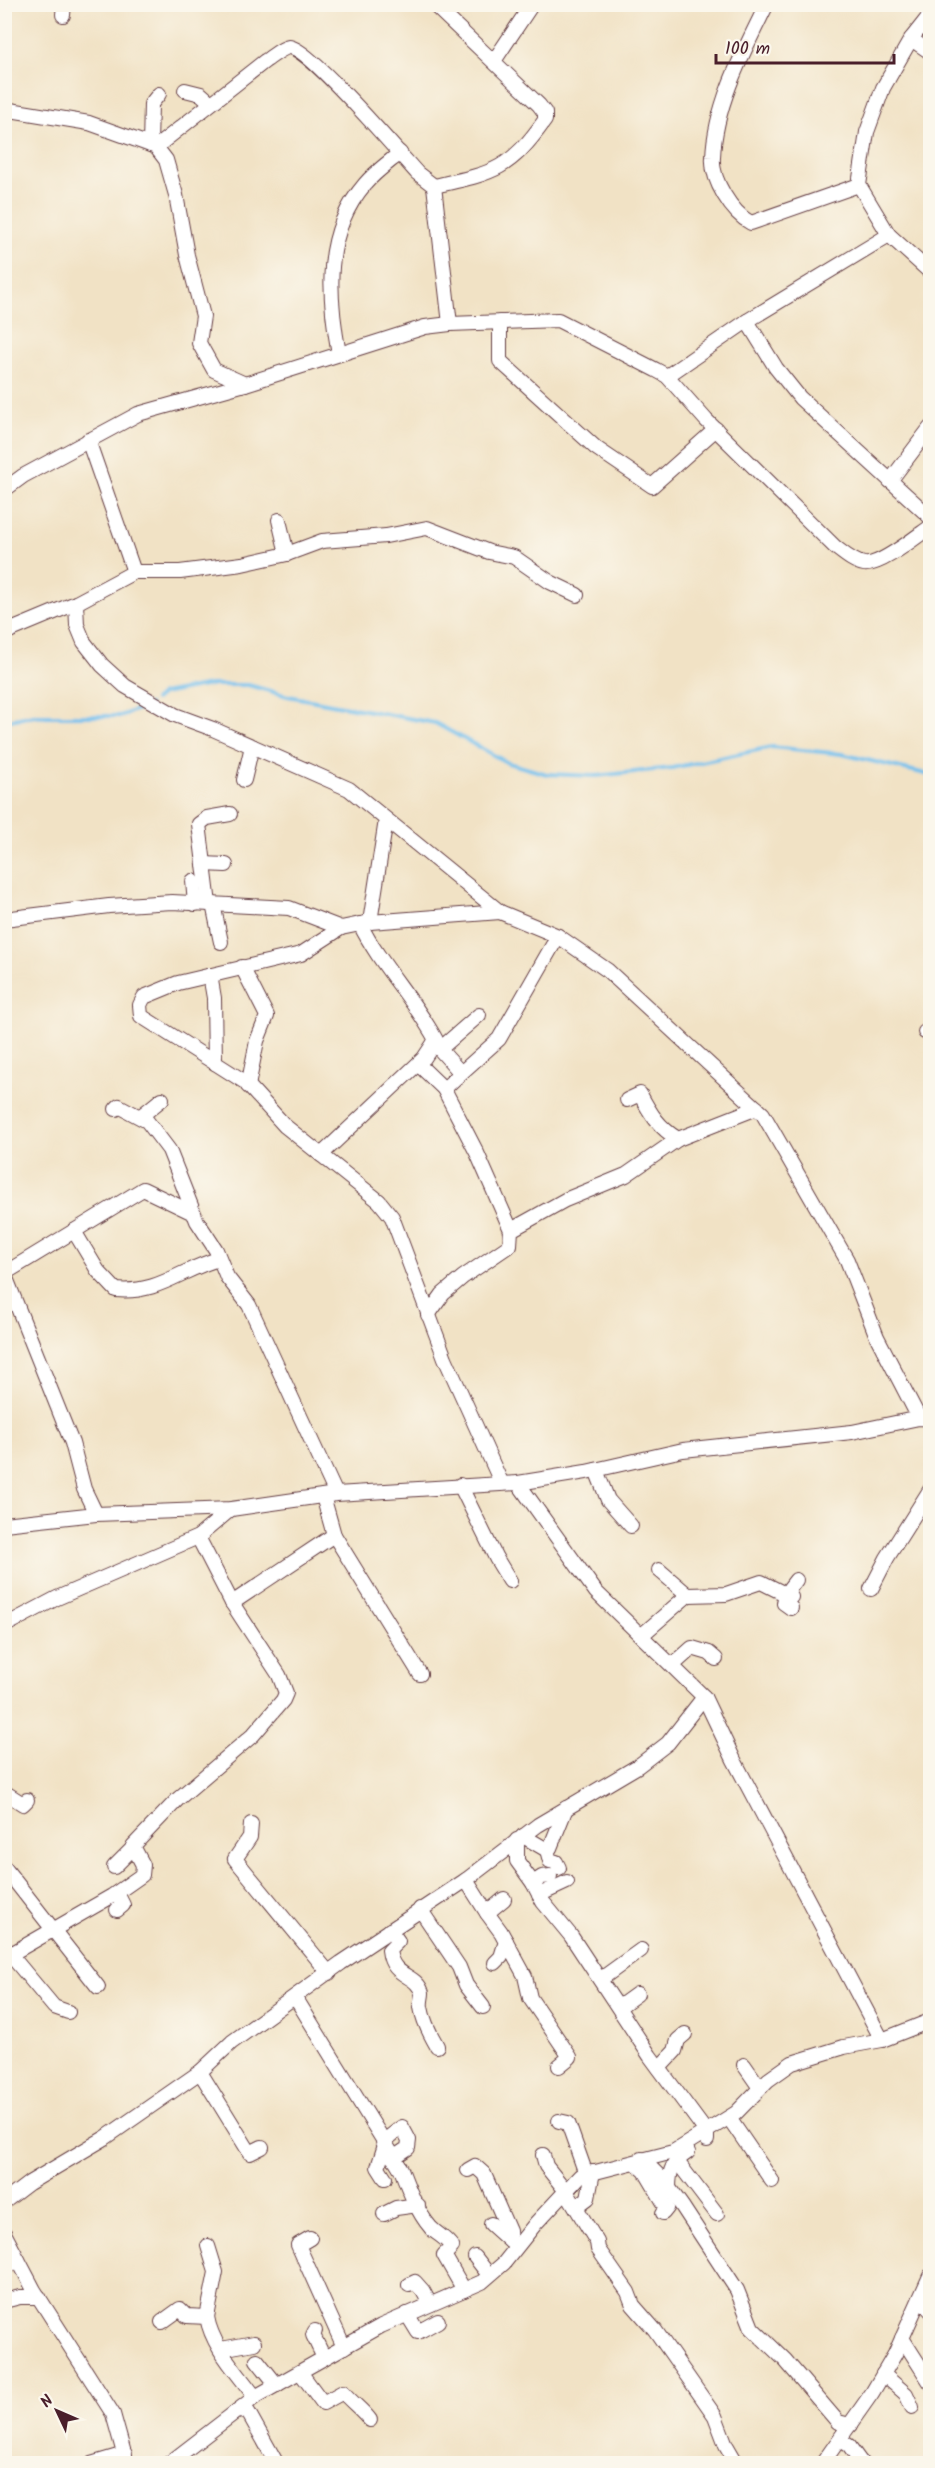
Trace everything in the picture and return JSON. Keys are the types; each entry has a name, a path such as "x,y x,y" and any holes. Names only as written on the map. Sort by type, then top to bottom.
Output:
{"street":[{"path":"433,4 494,60 545,113 545,120 522,148 497,170 434,186"},
{"path":"494,60 532,4"},
{"path":"767,4 743,54 720,117 712,159 723,191 737,215 751,223 859,185"},
{"path":"930,15 911,39 883,88 867,132 859,185 889,235 930,272"},
{"path":"911,39 930,52"},
{"path":"153,146 265,62 284,49 292,48 325,73 434,186 450,324"},
{"path":"185,90 201,94 210,102"},
{"path":"153,146 152,104 159,94"},
{"path":"4,109 89,123 153,146 166,160 203,316 199,343 214,370 244,384"},
{"path":"339,354 330,306 333,246 345,213 366,183 400,153"},
{"path":"667,376 747,321 889,235"},
{"path":"4,490 24,476 138,414 244,384 425,327 558,320 667,376 716,429 835,547 855,560 866,564 879,561 930,527"},
{"path":"747,321 776,368 800,398 930,517"},
{"path":"500,322 500,361 596,448 652,486 716,429"},
{"path":"891,481 930,428"},
{"path":"88,440 134,572"},
{"path":"279,520 287,554"},
{"path":"4,633 76,603 134,572 180,572 242,564 287,554 322,541 386,536 427,528 489,552 514,557 550,582 577,595"},
{"path":"4,1524 96,1514 231,1509 330,1495 501,1482 518,1483 596,1470 683,1450 852,1432 925,1418 877,1337 847,1260 778,1138 757,1108 607,970 558,936 500,912 349,789 252,746 175,716 125,686 102,665 84,642 77,625 76,603"},
{"path":"244,780 252,746"},
{"path":"206,904 199,824 207,818 230,814"},
{"path":"386,820 365,923 370,944 421,1013 437,1046 461,1073"},
{"path":"204,864 226,865"},
{"path":"193,881 206,904 221,942"},
{"path":"4,919 109,906 206,904 289,908 341,928"},
{"path":"500,912 365,923 341,928 301,954 210,975 157,991 144,997 140,1005 141,1016 248,1086 285,1126 379,1201 392,1218 428,1315 501,1482"},
{"path":"444,1089 499,1040 558,936"},
{"path":"242,967 267,1016 257,1041 248,1086"},
{"path":"210,975 214,998 215,1063"},
{"path":"321,1155 437,1046 478,1015"},
{"path":"418,1064 444,1089 477,1153 511,1230 510,1245 450,1288 428,1315"},
{"path":"627,1100 640,1094 650,1114 664,1131 678,1139"},
{"path":"141,1116 162,1098"},
{"path":"116,1109 119,1106 141,1116 169,1150 194,1213 227,1277 249,1305 264,1335 330,1495 334,1535 420,1674"},
{"path":"511,1230 565,1200 626,1175 678,1139 757,1108"},
{"path":"96,1514 84,1489 72,1443 5,1273 143,1189 194,1213"},
{"path":"74,1231 98,1271 116,1290 136,1292 166,1283 201,1264 219,1259"},
{"path":"596,1470 608,1500 631,1526"},
{"path":"518,1483 596,1592 704,1697 734,1760 882,2040"},
{"path":"460,1485 510,1581"},
{"path":"871,1589 887,1558 928,1499"},
{"path":"4,1626 57,1598 198,1537 231,1509"},
{"path":"232,1603 334,1535"},
{"path":"114,1867 178,1799 253,1736 284,1700 286,1693 279,1675 232,1603 198,1537"},
{"path":"659,1570 688,1594 726,1594 761,1582 789,1600 796,1580"},
{"path":"642,1635 688,1594"},
{"path":"673,1665 692,1648 709,1653 716,1659"},
{"path":"4,2202 29,2183 105,2138 200,2072 232,2042 420,1909 466,1880 520,1838 638,1766 668,1743 704,1697"},
{"path":"4,1792 23,1804 27,1800"},
{"path":"547,1850 550,1848 566,1808"},
{"path":"251,1824 250,1838 235,1859 328,1973"},
{"path":"520,1838 547,1850"},
{"path":"520,1838 517,1861 601,1979 659,2068 707,2133"},
{"path":"68,2012 54,2007 6,1953 117,1893 144,1871 132,1849"},
{"path":"536,1889 542,1877 555,1872 555,1862 550,1861 547,1850"},
{"path":"4,1867 51,1929 60,1935 98,1987"},
{"path":"466,1880 486,1918 506,1941 525,1976 530,1998 570,2057 559,2066"},
{"path":"536,1889 567,1882"},
{"path":"117,1893 123,1905 117,1910"},
{"path":"486,1918 504,1899"},
{"path":"420,1909 459,1967 466,1985 483,2007"},
{"path":"390,1930 398,1941 389,1950 390,1963 412,1980 422,1992 422,2016 437,2046"},
{"path":"495,1963 501,1958 506,1941"},
{"path":"601,1979 641,1950"},
{"path":"619,2007 637,1994"},
{"path":"295,1997 393,2158 431,2229 446,2238 452,2247 444,2255 464,2290"},
{"path":"669,2188 669,2173 675,2158 729,2118 760,2088 792,2063 844,2047 882,2040 930,2021"},
{"path":"659,2068 675,2051 678,2040 684,2034"},
{"path":"744,2065 760,2088"},
{"path":"200,2072 250,2153 262,2147"},
{"path":"729,2118 772,2181"},
{"path":"559,2121 568,2122 590,2173 588,2198 576,2207"},
{"path":"385,2178 378,2167 384,2144 402,2127 409,2140 408,2148 393,2158"},
{"path":"543,2155 546,2166 566,2191 597,2242 598,2249 628,2292 633,2305 655,2330 715,2415 726,2445 737,2463"},
{"path":"168,2463 255,2397 407,2314 464,2290 489,2275 513,2244 580,2176 638,2161 675,2158"},
{"path":"675,2158 717,2214"},
{"path":"638,2161 669,2188 737,2290 752,2328 785,2360 838,2422 850,2426"},
{"path":"638,2161 667,2208 663,2213"},
{"path":"468,2170 475,2166 484,2174 513,2244"},
{"path":"384,2214 396,2208 418,2205"},
{"path":"491,2224 513,2244"},
{"path":"4,2233 39,2297 99,2387 113,2414 126,2459 91,2463"},
{"path":"310,2238 298,2245 344,2347"},
{"path":"208,2246 216,2272 207,2317 209,2329 255,2397"},
{"path":"474,2257 489,2275"},
{"path":"4,2268 18,2260"},
{"path":"822,2463 850,2426 883,2374 930,2276"},
{"path":"409,2285 415,2282 418,2284 430,2304"},
{"path":"4,2301 20,2297 39,2297"},
{"path":"921,2297 930,2310"},
{"path":"162,2322 180,2309 188,2316 207,2317"},
{"path":"407,2314 418,2332 438,2321"},
{"path":"315,2331 313,2336 324,2358"},
{"path":"902,2338 930,2382"},
{"path":"221,2349 254,2343"},
{"path":"257,2360 277,2385"},
{"path":"300,2372 323,2403 343,2392 352,2403 360,2406 370,2420"},
{"path":"883,2374 906,2394 912,2407"},
{"path":"237,2411 248,2412 277,2463"},
{"path":"840,2440 849,2446 862,2463"}],"waterway":[{"path":"155,700 162,694 210,685 248,685 288,696 435,723 508,763 547,774 596,776 672,768 772,747 842,754 930,775"},
{"path":"4,721 30,716 120,716 149,705"}]}
